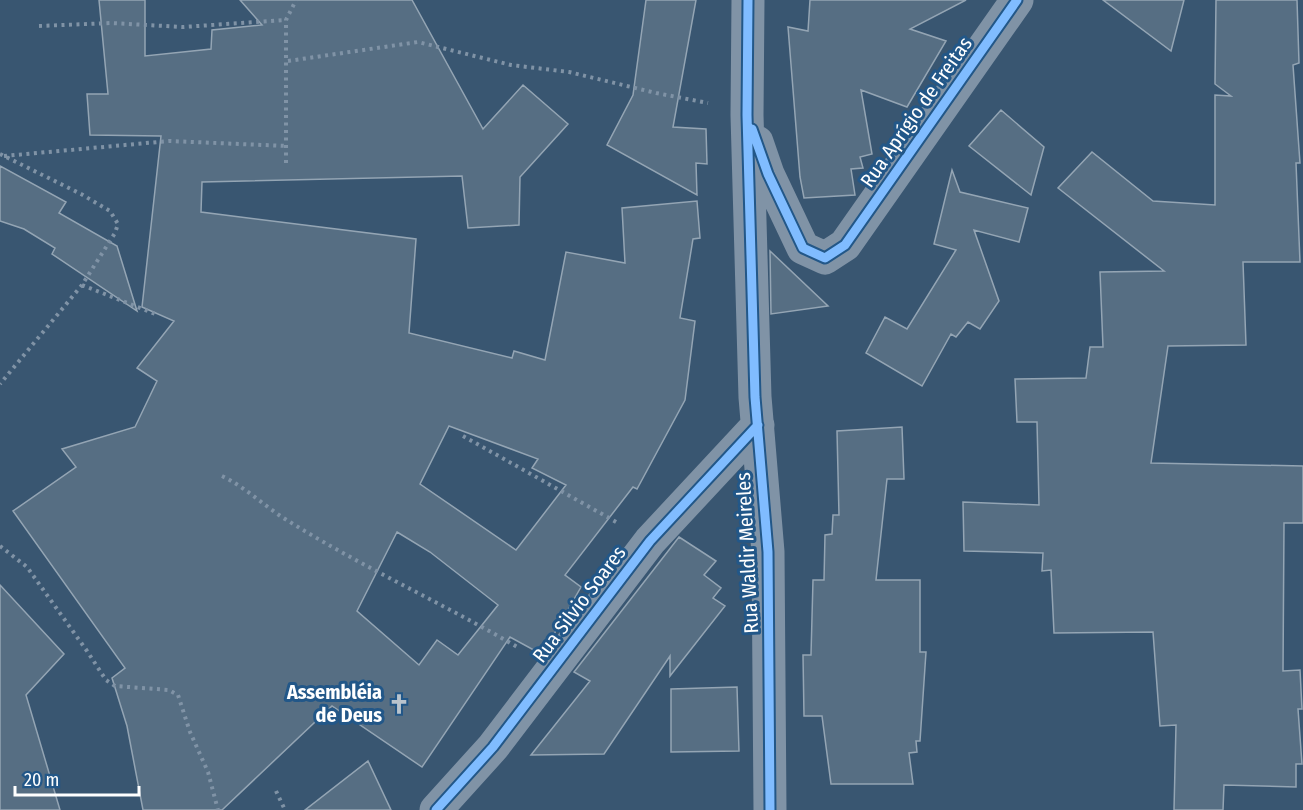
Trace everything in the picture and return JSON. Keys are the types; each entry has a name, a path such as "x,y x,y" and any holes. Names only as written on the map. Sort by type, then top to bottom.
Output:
{"street":[{"name":"Rua Waldir Meireles","path":"748,0 747,115 755,398 768,552 770,810"},
{"name":"Rua Aprígio de Freitas","path":"845,245 1017,0"},
{"name":"Rua Waldir Meireles","path":"747,115 768,174 803,248 825,258 845,245"},
{"name":"Rua Silvio Soares","path":"436,810 493,747 650,541 758,425"}],"path":[{"path":"286,163 288,61 286,20 296,0"},
{"path":"39,26 111,23 183,27 286,20"},
{"path":"288,61 418,42 511,65 569,72 726,107 747,115"},
{"path":"2,155 169,141 287,146"},
{"path":"0,384 82,285 116,233 118,224 110,211 2,155"},
{"path":"82,285 158,315"},
{"path":"463,436 650,541"},
{"path":"222,476 240,485 289,522 381,574 555,665"},
{"path":"0,546 27,567 106,680 115,686 169,690 178,695 190,732 208,772 218,810"},
{"path":"276,791 285,810"}],"building":[{"path":"99,0 145,0 145,56 211,49 212,30 262,25 240,0 412,0 483,129 523,85 568,124 520,177 519,225 468,228 462,176 202,182 201,212 416,239 409,333 512,358 514,351 545,360 566,252 625,263 622,208 697,201 700,238 693,239 680,318 695,321 685,400 637,489 633,487 565,575 581,587 541,654 510,637 422,767 332,706 222,810 143,810 127,726 112,678 125,668 13,511 76,467 62,449 135,427 157,381 137,368 174,321 142,307 161,136 90,135 87,94 108,94","holes":["449,426 538,459 532,468 566,485 516,550 420,484","397,532 430,552 498,605 458,655 437,640 419,665 357,611"]},
{"path":"646,0 696,0 673,127 706,129 707,164 696,163 697,195 607,145 633,95"},
{"path":"810,0 966,0 910,29 946,41 907,107 861,90 872,154 860,157 863,168 851,169 855,195 804,198 800,177 788,27 808,31"},
{"path":"1103,0 1184,0 1171,51"},
{"path":"1216,0 1297,0 1299,63 1293,65 1300,163 1296,163 1300,262 1243,262 1246,345 1168,346 1151,463 1303,466 1303,523 1284,523 1283,671 1300,670 1302,709 1298,709 1302,764 1296,764 1296,787 1224,785 1223,810 1174,810 1176,725 1160,726 1153,632 1054,633 1051,570 1042,571 1043,553 964,551 963,502 1039,505 1037,422 1017,422 1015,379 1086,378 1090,347 1103,347 1100,272 1164,271 1058,188 1092,152 1153,201 1215,205 1215,95 1231,96 1215,84"},
{"path":"1001,110 1044,147 1031,195 969,146"},
{"path":"0,166 66,202 59,213 117,246 137,311 52,254 55,248 24,229 0,221"},
{"path":"952,170 960,192 1028,208 1019,242 974,230 999,301 980,329 968,322 956,337 951,334 922,386 866,353 885,317 907,329 956,250 934,244"},
{"path":"770,251 828,306 771,314"},
{"path":"902,427 904,479 887,479 876,580 920,580 920,652 926,652 920,741 916,741 917,752 909,753 913,784 831,784 822,716 804,716 803,655 811,655 813,580 824,580 825,535 832,534 833,515 839,515 837,431"},
{"path":"679,537 716,561 704,575 721,588 713,598 725,606 670,676 670,656 604,754 531,755 590,681 574,672"},
{"path":"0,585 64,654 26,695 60,810 0,810"},
{"path":"737,687 739,751 671,752 671,689"},
{"path":"368,761 391,810 305,810"}],"cycle path":[{"path":"748,0 747,115 755,397 768,552 770,810"},
{"path":"752,129 768,174 803,248 825,258 845,245 1017,0"},
{"path":"436,810 493,747 650,541 758,425"}],"place":[{"name":"Assembléia de Deus","path":"399,704"}]}
